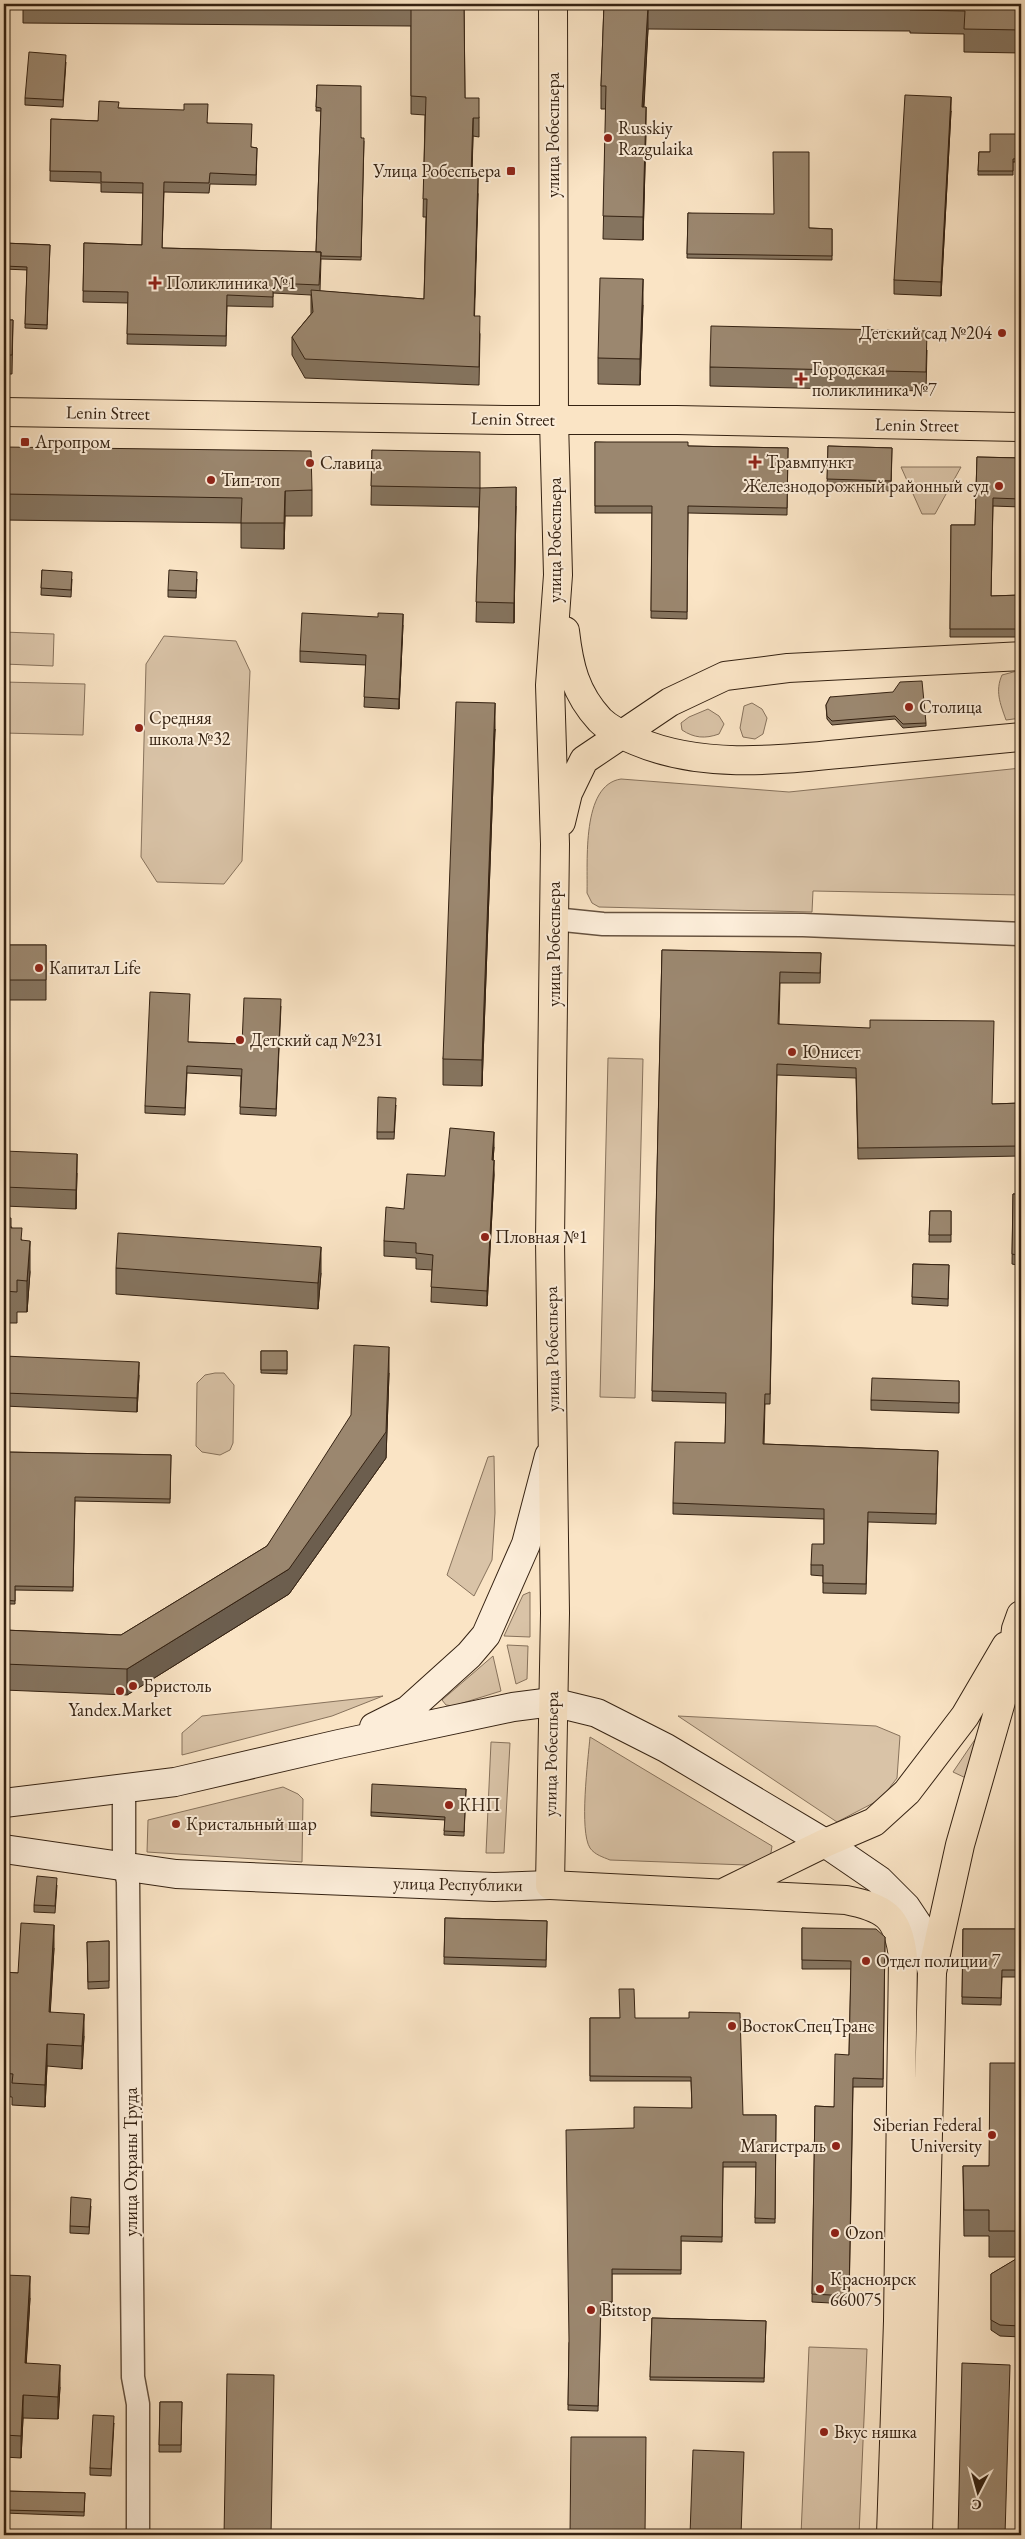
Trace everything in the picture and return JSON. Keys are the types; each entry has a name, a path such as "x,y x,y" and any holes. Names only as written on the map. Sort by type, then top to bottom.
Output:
{"main road":[{"name":"улица Робеспьера","path":"550,1885 555,1613 550,1240 555,844 550,684 558,575 554,420 553,4"},
{"name":"Lenin Street","path":"4,412 677,420 1021,428"},
{"path":"558,575 573,680 601,721 622,735 678,756 725,760 794,758 1021,737"},
{"path":"555,844 568,793 584,760 670,702 725,676 788,668 1021,656"},
{"path":"339,1744 408,1710 469,1655 486,1635 526,1544 553,1441"},
{"path":"723,1893 824,1843 874,1822 907,1792 965,1716 1018,1622"},
{"path":"918,2535 932,1972 960,1845 1012,1663 1018,1622"},
{"path":"4,1803 175,1782 339,1744 513,1708 552,1702 597,1713 666,1748 824,1843 880,1880 906,1907 922,1931 932,1972"},
{"name":"улица Республики","path":"4,1849 176,1874 494,1887 550,1885 723,1893 846,1900 872,1906 882,1911 895,1923 899,1933 903,1956 898,2321 891,2535"}],"street":[{"path":"554,918 603,924 804,925 1021,934"},
{"name":"улица Охраны Труда","path":"124,1789 124,1865 128,1881 133,2377 138,2404 138,2535"}],"shaded area":[{"path":"901,467 961,467 935,514 922,514"},
{"path":"4,632 54,634 53,666 4,664"},
{"path":"164,636 236,641 250,671 242,861 224,884 157,882 141,857 146,664"},
{"path":"1017,671 1021,675 1021,718 1006,720 999,697 1000,681 1002,675"},
{"path":"4,682 85,684 83,735 4,733"},
{"path":"752,703 762,709 767,718 763,734 755,739 743,737 740,728 744,706"},
{"path":"708,709 719,716 724,724 719,734 700,737 682,730 681,723 689,717"},
{"path":"1021,768 1021,895 813,891 812,912 599,907 592,903 587,893 589,827 593,810 599,795 608,784 621,779 789,792"},
{"path":"608,1058 643,1059 635,1398 600,1397"},
{"path":"224,1373 234,1385 233,1443 230,1450 220,1455 202,1452 196,1446 197,1383 205,1375"},
{"path":"494,1456 495,1513 492,1560 474,1596 447,1575 488,1457"},
{"path":"530,1592 530,1637 504,1636 523,1595"},
{"path":"507,1645 528,1646 527,1679 516,1684"},
{"path":"493,1656 501,1691 453,1706 446,1705 442,1700"},
{"path":"383,1696 332,1716 182,1755 182,1733 202,1716"},
{"path":"678,1716 876,1726 900,1736 897,1778 881,1799 837,1822"},
{"path":"590,1737 772,1846 770,1859 746,1865 610,1860 597,1854 590,1848 585,1827 585,1795"},
{"path":"981,1737 968,1779 953,1772 976,1738"},
{"path":"491,1742 510,1743 504,1853 486,1853"},
{"path":"283,1787 298,1794 303,1799 302,1862 147,1852 148,1820"},
{"path":"809,2347 867,2349 859,2535 801,2535"}],"building":[{"path":"23,4 464,4 465,98 479,98 479,118 473,118 471,175 478,175 474,316 480,316 479,367 305,359 292,337 313,312 311,290 424,299 427,199 423,199 426,97 411,96 411,8"},
{"path":"604,4 1021,4 1021,30 964,29 965,11 910,10 910,8 648,6 642,107 646,107 643,217 603,216 606,86 601,86"},
{"path":"29,52 66,55 63,100 25,98"},
{"path":"317,85 361,86 361,138 364,138 361,257 321,256 321,252 316,252 321,108 316,107"},
{"path":"905,95 951,97 941,282 894,280"},
{"path":"99,101 119,102 118,108 184,110 184,104 208,104 207,123 252,124 251,147 257,148 256,175 210,173 209,183 164,182 162,248 321,252 319,285 273,283 273,297 227,295 226,336 127,334 128,292 83,291 84,243 142,245 143,183 101,182 101,172 50,171 51,119 98,121"},
{"path":"990,134 1021,134 1021,158 1013,159 1013,171 978,171 979,152 990,152"},
{"path":"773,152 809,152 809,228 832,229 832,256 687,254 688,213 774,214"},
{"path":"4,243 50,245 47,325 25,324 27,267 4,266"},
{"path":"600,278 643,279 640,359 598,358"},
{"path":"4,320 13,320 12,355 4,355"},
{"path":"711,326 927,331 926,372 710,367"},
{"path":"595,442 688,442 688,446 788,448 787,508 688,506 687,612 651,611 652,506 595,506"},
{"path":"828,446 892,448 891,481 827,479"},
{"path":"4,447 311,451 312,490 285,491 284,523 241,523 242,498 4,494"},
{"path":"372,450 480,452 480,488 371,486"},
{"path":"977,457 1021,458 1021,499 993,498 991,596 1021,595 1021,629 950,629 951,525 975,525"},
{"path":"516,487 514,603 476,602 480,488"},
{"path":"42,570 72,572 71,590 41,588"},
{"path":"169,570 197,572 196,591 168,590"},
{"path":"302,613 378,617 378,613 403,614 399,699 364,697 366,655 300,651"},
{"path":"922,681 926,723 903,724 895,716 832,721 827,716 826,705 830,697 893,692 900,682"},
{"path":"456,702 495,703 482,1060 443,1059"},
{"path":"4,945 46,945 46,980 4,980"},
{"path":"662,950 821,953 820,973 780,972 778,1024 870,1028 870,1020 994,1021 992,1104 1021,1103 1021,1146 858,1148 856,1068 777,1064 770,1394 765,1394 763,1444 938,1451 936,1514 868,1512 866,1584 823,1583 823,1565 811,1565 812,1544 824,1544 824,1509 673,1503 675,1442 725,1443 726,1393 652,1391"},
{"path":"150,992 190,994 188,1042 242,1044 244,998 281,999 276,1109 240,1107 242,1069 187,1066 185,1108 145,1106"},
{"path":"378,1097 396,1098 394,1132 377,1132"},
{"path":"450,1128 494,1132 487,1291 431,1287 433,1255 416,1253 416,1243 384,1241 386,1207 404,1209 407,1174 445,1176"},
{"path":"4,1151 77,1154 76,1190 4,1187"},
{"path":"1013,1194 1021,1194 1021,1256 1012,1254"},
{"path":"930,1211 951,1211 951,1235 929,1235"},
{"path":"4,1218 11,1218 11,1228 22,1228 21,1240 30,1241 27,1281 17,1280 17,1292 4,1291"},
{"path":"118,1233 321,1247 318,1283 116,1268"},
{"path":"913,1264 949,1265 948,1299 912,1297"},
{"path":"354,1345 389,1347 386,1432 289,1569 127,1669 4,1664 4,1630 121,1635 267,1546 351,1415"},
{"path":"261,1351 287,1351 287,1370 261,1370"},
{"path":"4,1356 139,1362 137,1398 4,1393"},
{"path":"872,1378 959,1381 959,1403 871,1400"},
{"path":"4,1452 171,1455 170,1499 75,1497 73,1587 15,1586 15,1601 4,1600"},
{"path":"372,1784 466,1789 464,1832 444,1831 445,1817 371,1812"},
{"path":"37,1876 57,1878 55,1906 34,1905"},
{"path":"445,1918 547,1921 546,1960 444,1957"},
{"path":"21,1923 54,1925 49,2012 84,2014 82,2046 47,2044 45,2085 12,2083 13,2074 4,2073 4,1972 18,1973"},
{"path":"802,1928 876,1929 885,1937 883,2079 853,2078 849,2296 812,2294 815,2106 834,2107 835,2054 849,2055 851,1961 802,1960"},
{"path":"963,1929 1021,1929 1021,1970 1002,1970 1001,1998 962,1997"},
{"path":"109,1941 109,1981 88,1982 87,1942"},
{"path":"619,1989 634,1989 635,2018 689,2018 689,2012 740,2013 743,2115 776,2115 775,2219 755,2218 756,2162 723,2162 722,2237 681,2236 681,2270 612,2269 612,2302 601,2301 598,2406 568,2405 566,2130 634,2128 634,2107 692,2108 691,2077 590,2076 590,2018 620,2018"},
{"path":"990,2063 1021,2063 1021,2231 989,2231 989,2210 964,2210 963,2166 989,2166"},
{"path":"71,2197 91,2199 89,2227 70,2226"},
{"path":"1021,2256 1021,2326 1000,2325 991,2320 991,2274"},
{"path":"4,2275 30,2276 25,2363 60,2365 58,2397 23,2395 21,2436 4,2435"},
{"path":"652,2318 766,2321 764,2378 650,2377"},
{"path":"962,2363 1010,2365 1005,2535 958,2535"},
{"path":"227,2374 274,2375 271,2535 224,2535"},
{"path":"160,2402 182,2402 181,2445 159,2445"},
{"path":"93,2415 114,2416 111,2469 90,2468"},
{"path":"571,2437 646,2437 645,2535 570,2535"},
{"path":"693,2450 744,2452 741,2535 690,2535"},
{"path":"4,2491 85,2493 84,2512 4,2510"}],"place":[{"name":"Russkiy Razgulaika","path":"608,138"},
{"name":"Улица Робеспьера","path":"511,171"},
{"name":"Поликлиника №1","path":"155,283"},
{"name":"Детский сад №204","path":"1002,333"},
{"name":"Городская поликлиника №7","path":"801,379"},
{"name":"Агропром","path":"25,442"},
{"name":"Травмпункт","path":"755,462"},
{"name":"Славица","path":"310,463"},
{"name":"Тип-топ","path":"211,480"},
{"name":"Железнодорожный районный суд","path":"999,486"},
{"name":"Столица","path":"909,707"},
{"name":"Средняя школа №32","path":"139,728"},
{"name":"Капитал Life","path":"39,968"},
{"name":"Детский сад №231","path":"240,1040"},
{"name":"Юнисет","path":"792,1052"},
{"name":"Пловная №1","path":"485,1237"},
{"name":"Бристоль","path":"133,1686"},
{"name":"Yandex.Market","path":"120,1691"},
{"name":"КНП","path":"449,1805"},
{"name":"Кристальный шар","path":"176,1824"},
{"name":"Отдел полиции 7","path":"866,1961"},
{"name":"ВостокСпецТранс","path":"732,2026"},
{"name":"Siberian Federal University","path":"992,2135"},
{"name":"Магистраль","path":"836,2146"},
{"name":"Ozon","path":"835,2233"},
{"name":"Красноярск 660075","path":"820,2289"},
{"name":"Bitstop","path":"591,2310"},
{"name":"Вкус няшка","path":"824,2432"}]}
